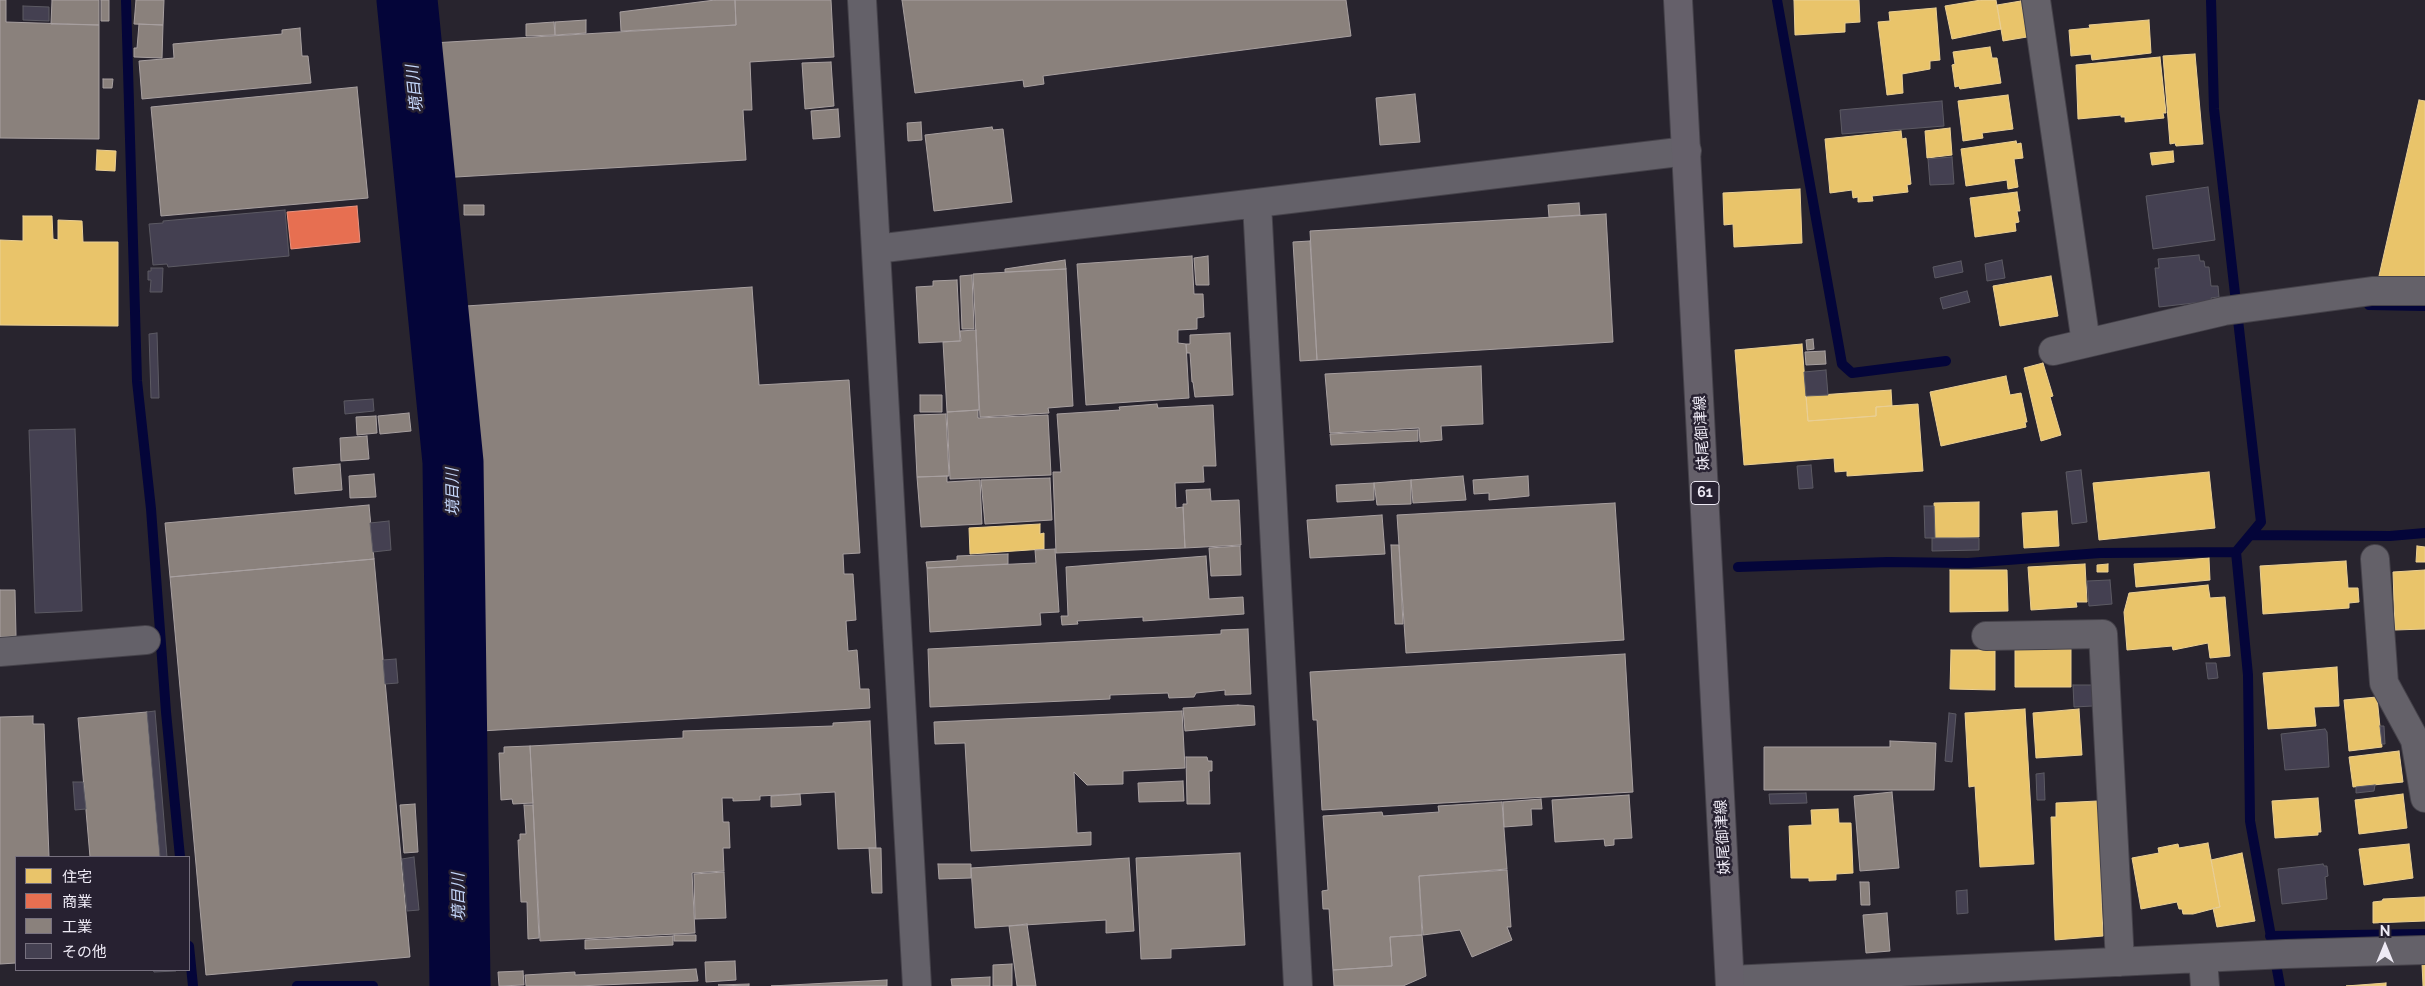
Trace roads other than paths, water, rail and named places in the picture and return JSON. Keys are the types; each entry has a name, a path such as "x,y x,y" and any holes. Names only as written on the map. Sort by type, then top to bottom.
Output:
{"main road":[{"name":"妹尾御津線","path":"1678,0 1730,983"}],"street":[{"path":"862,0 917,986"},
{"path":"2036,0 2086,343"},
{"path":"876,249 1687,151"},
{"path":"1257,203 1298,986"},
{"path":"2053,351 2235,309 2372,291 2425,291"},
{"path":"2375,559 2384,683 2416,740 2425,798"},
{"path":"1986,636 2103,634 2120,962"},
{"path":"0,652 146,640"},
{"path":"1730,983 2203,958 2425,950"},
{"path":"2203,958 2205,986"}],"waterway":[{"path":"126,0 137,381 151,509 166,712 180,856"},
{"name":"境目川","path":"407,0 453,462 460,986"},
{"path":"1777,0 1842,364 1852,373 1946,361"},
{"path":"2211,0 2214,109 2261,522 2236,552 2248,675 2250,821 2280,986"},
{"path":"2369,305 2425,306"},
{"path":"2250,535 2390,536 2425,533"},
{"path":"1738,567 1888,562 1968,563 2100,553 2236,552"},
{"path":"2270,936 2425,934"},
{"path":"190,956 193,986"},
{"path":"297,986 373,986"}]}
